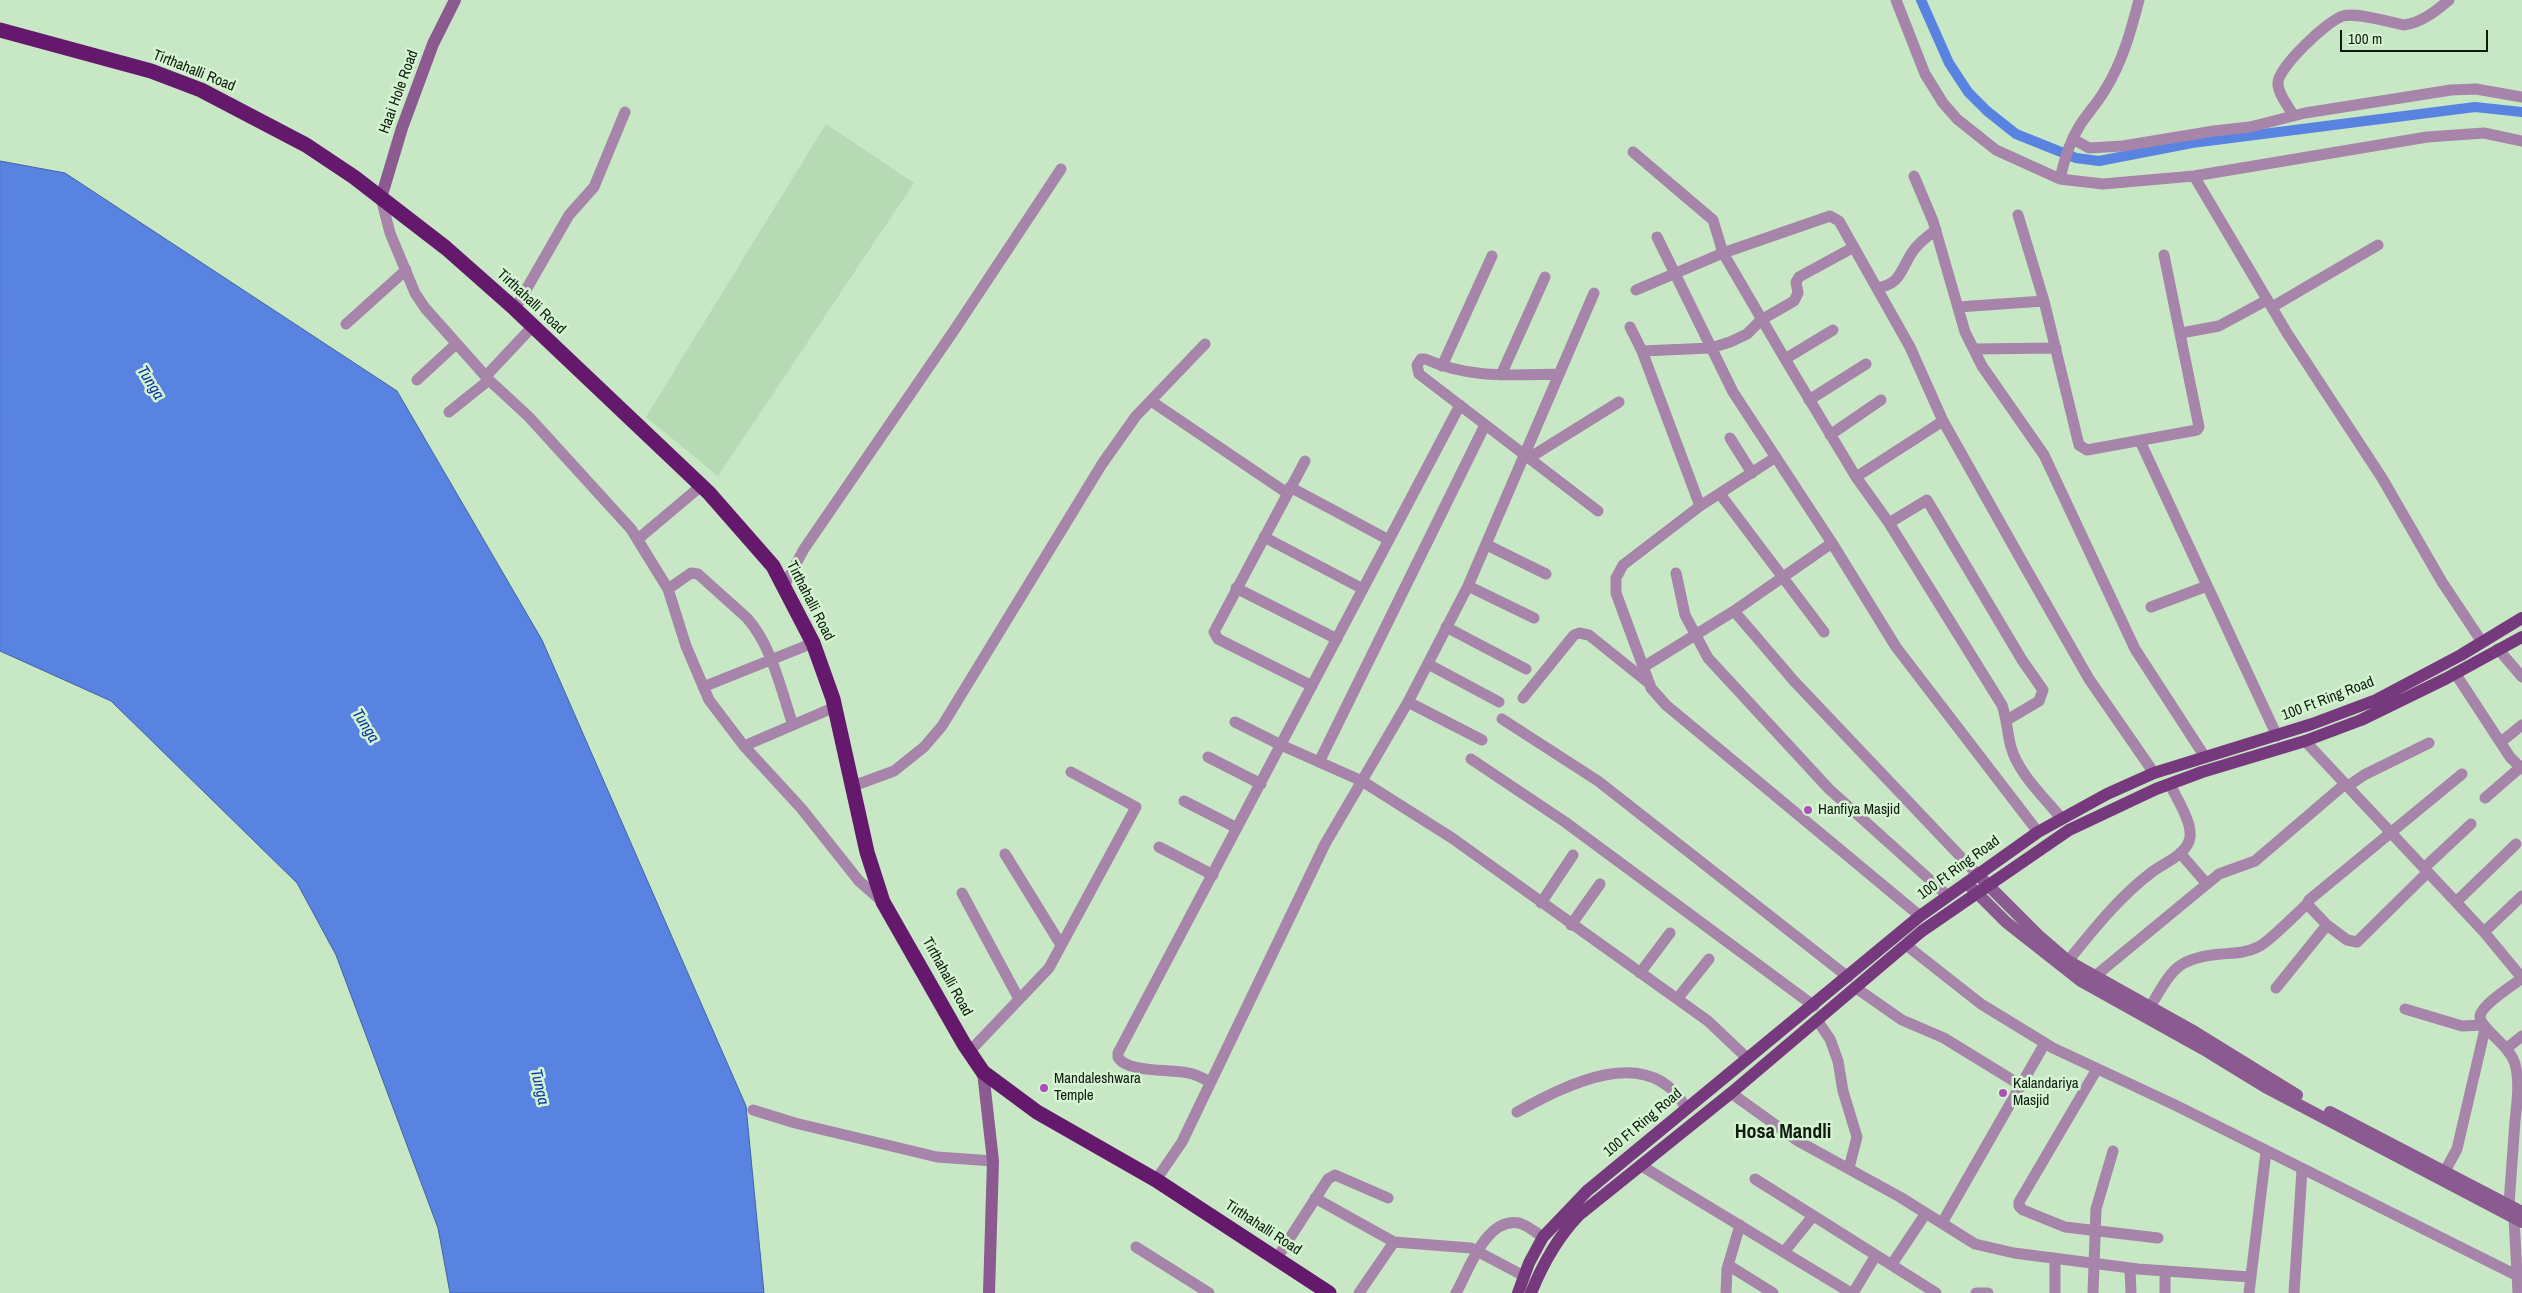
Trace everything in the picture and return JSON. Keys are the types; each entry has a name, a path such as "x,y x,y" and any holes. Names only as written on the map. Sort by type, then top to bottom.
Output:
{"highway":[{"name":"Tirthahalli Road","path":"0,30 151,71 201,90 306,145 381,198 446,248 515,309 701,486 773,566 813,643 835,707 867,852 883,902 969,1052 983,1072 1037,1112 1156,1180 1329,1293"}],"main road":[{"name":"100 Ft Ring Road","path":"1518,1293 1543,1237 1587,1191 1686,1108 1814,1006 1920,916 2038,832 2061,818 2154,773 2277,736 2376,700 2522,618"},
{"name":"100 Ft Ring Road","path":"1531,1293 1549,1252 1567,1228 1640,1165 1732,1093 1922,931 2069,830 2170,784 2202,772 2305,742 2361,720 2522,637"}],"street":[{"name":"Haai Hole Road","path":"381,198 402,128 433,44 455,0"},
{"path":"1896,0 1925,74 1943,103 1957,119 1996,150 2061,175 2103,184 2194,176 2427,137 2484,133 2522,141"},
{"path":"2061,175 2072,142 2116,70 2139,0"},
{"path":"2293,116 2278,88 2279,77 2301,49 2336,19 2351,15 2404,25 2411,24 2423,19 2449,0"},
{"path":"2072,142 2089,148 2123,146 2250,127 2293,116 2451,90 2476,89 2522,97"},
{"path":"515,309 568,215 594,187 625,112"},
{"path":"1633,152 1713,220 1723,253 1761,320 1856,477 1889,522 2002,705 2007,720 2011,747 2019,765 2061,818"},
{"path":"784,586 804,549 955,329 1061,169"},
{"path":"1914,176 1936,230 1965,332 1982,366 2044,455 2135,649 2205,757"},
{"path":"2194,176 2270,304 2382,478 2442,582 2482,642"},
{"path":"381,198 390,233 415,293 425,308 487,378 529,417 631,529 668,589 686,646 709,700 744,746 801,808 860,881 883,902"},
{"path":"2018,215 2044,301 2082,448 2087,450 2197,430 2199,427 2164,254"},
{"path":"1636,290 1723,253 1830,216 1839,221 1910,346 1943,421 2089,679 2154,773"},
{"path":"1877,288 1888,286 1895,281 1911,253 1926,237 1936,230"},
{"path":"1657,237 1732,392 1832,543 1906,661 2038,832"},
{"path":"2181,333 2219,326 2270,304 2378,244"},
{"path":"1642,351 1711,348 1747,334 1761,320 1794,301 1798,293 1796,282 1799,277 1854,247"},
{"path":"1442,366 1492,256"},
{"path":"346,324 406,270"},
{"path":"1501,375 1545,278"},
{"path":"1156,1180 1182,1142 1325,844 1408,702 1468,586 1527,456 1594,293"},
{"path":"1958,307 2044,301"},
{"path":"448,412 487,378 532,326"},
{"path":"1630,327 1642,351 1700,506"},
{"path":"1785,359 1833,330"},
{"path":"417,380 456,344"},
{"path":"853,786 894,771 924,747 942,726 1102,464 1136,416 1205,344"},
{"path":"1974,349 2056,348"},
{"path":"1560,374 1501,375 1461,372 1421,359 1416,365 1419,374 1598,511"},
{"path":"1809,400 1866,364"},
{"path":"1830,435 1881,400"},
{"path":"1151,401 1289,490 1389,540"},
{"path":"1527,456 1618,402"},
{"path":"1210,1082 1187,1072 1158,1071 1123,1063 1118,1057 1460,405"},
{"path":"1856,477 1943,421"},
{"path":"1319,762 1486,425"},
{"path":"1730,438 1752,473"},
{"path":"2140,441 2277,736"},
{"path":"1650,684 1645,666 1616,593 1616,578 1623,566 1700,506 1776,457"},
{"path":"1305,461 1236,588 1214,632 1214,636 1312,686"},
{"path":"638,539 701,486"},
{"path":"1720,494 1824,632"},
{"path":"1889,522 1927,500 2017,652 2043,690 2039,700 2007,720"},
{"path":"1264,537 1363,589"},
{"path":"1645,666 1734,611 1832,543"},
{"path":"1487,545 1546,574"},
{"path":"668,589 691,573 704,577 754,625 771,660 793,725"},
{"path":"1676,573 1685,615 1708,658 1829,789 1948,896"},
{"path":"1468,586 1534,618"},
{"path":"2151,607 2208,586"},
{"path":"1236,588 1337,639"},
{"path":"1734,611 1794,681 1987,886 2068,961 2297,1095 2509,1204 2519,1217 2516,1275 2518,1293"},
{"path":"1446,628 1526,669"},
{"path":"1523,698 1574,636 1579,633 1589,635 1650,684 1666,705 1920,916"},
{"path":"703,687 813,643"},
{"path":"2498,649 2522,677"},
{"path":"1428,664 1499,702"},
{"path":"2455,673 2501,742 2521,768 2485,798"},
{"path":"1408,702 1482,740"},
{"path":"744,746 835,707"},
{"path":"1502,719 1598,781 1848,977"},
{"path":"1235,722 1281,746 1362,781 1452,838 1571,925 1708,1021 1748,1058"},
{"path":"2501,742 2522,725"},
{"path":"2305,742 2484,932 2522,978 2485,1006 2480,1015 2484,1027 2507,1048 2515,1063 2518,1086 2509,1204"},
{"path":"2094,976 2219,874 2255,861 2347,785 2429,743"},
{"path":"1208,757 1261,784"},
{"path":"1471,759 1565,822 1814,1006"},
{"path":"969,1052 1043,976 1136,807 1071,772"},
{"path":"2150,1008 2170,974 2182,962 2204,955 2248,952 2262,946 2307,904 2462,774"},
{"path":"2068,961 2132,888 2180,853 2188,844 2190,836 2188,824 2170,784"},
{"path":"1184,801 1237,828"},
{"path":"2307,904 2327,925 2347,940 2357,942 2471,824"},
{"path":"2456,902 2516,844"},
{"path":"1159,848 1213,875"},
{"path":"2180,853 2207,884"},
{"path":"1005,854 1061,945"},
{"path":"1541,903 1573,855"},
{"path":"1967,883 2006,922 2081,981 2203,1049 2265,1087 2519,1217"},
{"path":"1571,925 1600,884"},
{"path":"962,893 1019,999"},
{"path":"2484,932 2522,896"},
{"path":"2276,988 2327,925"},
{"path":"1640,973 1670,934"},
{"path":"1906,945 1982,1004 2045,1043 2175,1105 2302,1170 2516,1275"},
{"path":"1677,999 1709,959"},
{"path":"1856,988 1902,1020 1944,1038 2022,1086"},
{"path":"2406,1009 2462,1026 2484,1027"},
{"path":"1817,1020 1830,1039 1838,1061 1843,1091 1857,1137 1849,1168"},
{"path":"2445,1172 2457,1149 2484,1027"},
{"path":"2507,1048 2522,1036"},
{"path":"1942,1223 2045,1043"},
{"path":"2097,1069 2023,1194 2019,1206 2023,1210 2064,1227 2158,1238"},
{"path":"983,1072 993,1161 989,1293"},
{"path":"1517,1112 1572,1083 1614,1072 1650,1076 1674,1089 1686,1108"},
{"path":"1732,1093 1798,1141 1926,1212 1975,1244 2014,1253 2130,1268 2250,1277"},
{"path":"753,1110 796,1123 937,1156 993,1161"},
{"path":"2093,1293 2096,1209 2113,1151"},
{"path":"2249,1293 2266,1152"},
{"path":"1640,1165 1852,1293 1876,1255"},
{"path":"2294,1293 2302,1170"},
{"path":"1277,1258 1328,1179 1335,1175 1388,1198"},
{"path":"1755,1179 1936,1293"},
{"path":"1315,1198 1394,1242 1479,1251 1524,1276"},
{"path":"1892,1264 1926,1212"},
{"path":"1784,1252 1813,1216"},
{"path":"1456,1293 1482,1242 1499,1227 1510,1222 1522,1224 1543,1237"},
{"path":"1726,1293 1728,1265 1740,1225"},
{"path":"1359,1293 1394,1242"},
{"path":"1136,1247 1210,1293"},
{"path":"2055,1258 2055,1293"},
{"path":"1728,1265 1773,1293"},
{"path":"2130,1268 2131,1293"},
{"path":"2165,1271 2166,1293"},
{"path":"1976,1293 1988,1293"}],"shaded area":[{"path":"826,124 914,183 718,476 646,417"}],"water":[{"name":"Tunga","path":"0,161 65,173 397,391 542,640 746,1106 764,1293 450,1293 438,1228 336,955 297,883 111,701 0,651"}],"waterway":[{"path":"1921,0 1949,63 1968,92 1987,111 2016,134 2076,158 2099,161 2192,143 2475,107 2522,112"}],"place":[{"name":"Hanfiya Masjid","path":"1808,810"},
{"name":"Mandaleshwara Temple","path":"1044,1088"},
{"name":"Kalandariya Masjid","path":"2003,1093"}],"district":[{"name":"Hosa Mandli","path":"1783,1133"}]}
